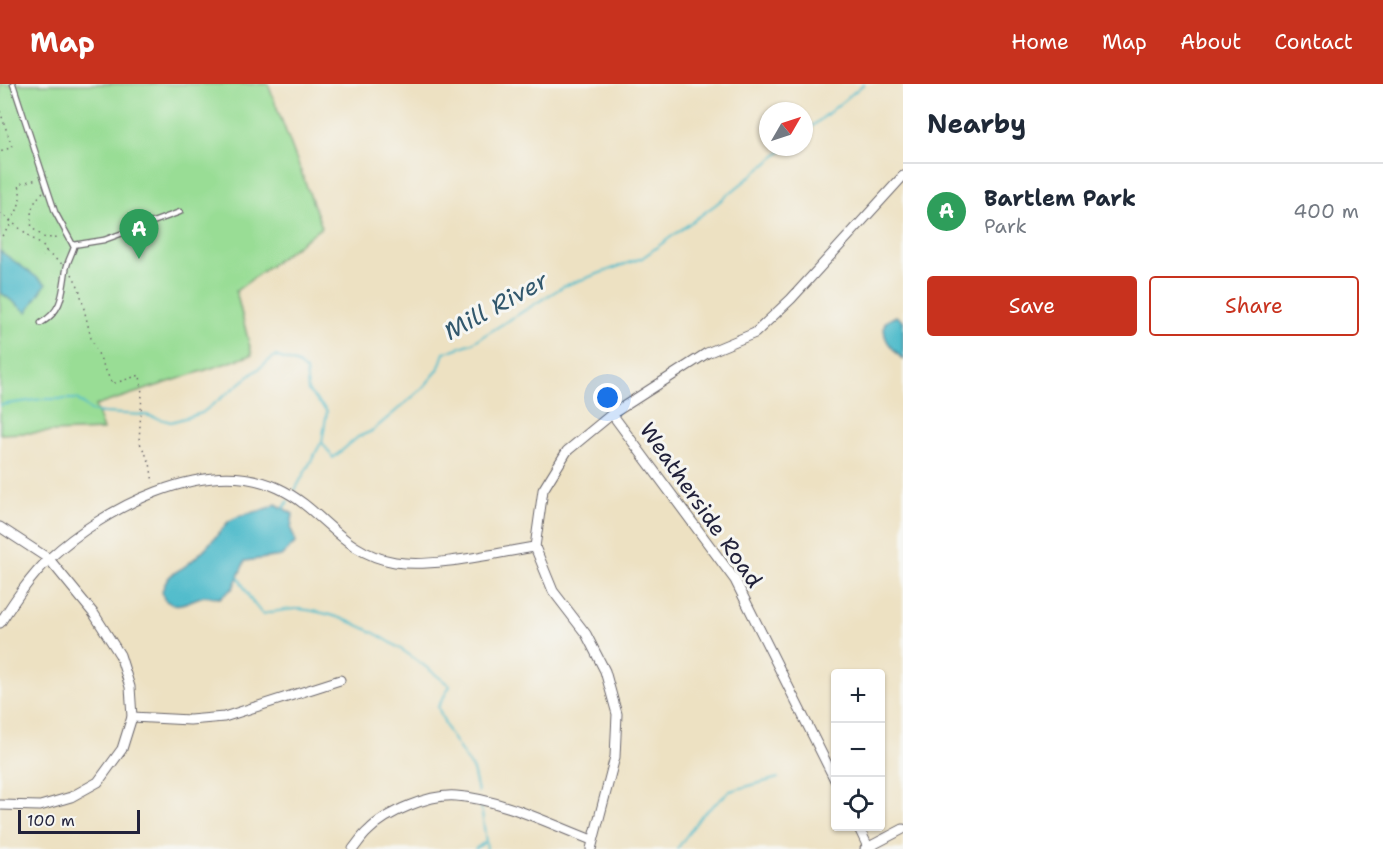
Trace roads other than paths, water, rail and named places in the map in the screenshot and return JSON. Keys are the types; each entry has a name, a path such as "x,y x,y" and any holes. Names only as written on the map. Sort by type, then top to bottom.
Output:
{"street":[{"path":"353,849 369,830 395,811 429,799 454,795 489,801 592,844 615,757 617,714 605,670 586,634 553,591 535,547 543,490 567,451 612,414 707,353 755,333 791,299 903,176"},
{"name":"Weatherside Road","path":"612,414 735,580 834,777"},
{"path":"0,623 19,593 49,559 82,531 126,505 156,492 221,478 249,480 276,487 315,513 348,543 369,555 395,562 417,564 535,547"},
{"path":"0,526 49,559 93,615 120,655 130,687 132,717 122,749 98,782 71,797 40,806 0,805"},
{"path":"132,717 190,720 224,717 340,680"},
{"path":"860,831 866,848 903,829"}],"lane":[{"path":"13,84 55,212 74,245 66,268 58,307 53,316 41,323"},
{"path":"74,245 104,240 180,212"}],"water":[{"path":"0,251 46,284 27,312 0,292"},
{"path":"896,316 903,321 903,360 888,343 884,328 885,322"},
{"path":"276,504 293,514 291,529 296,542 281,556 245,561 233,588 220,598 205,596 179,604 169,603 164,599 162,591 172,574 199,554 228,522 233,518"}],"waterway":[{"name":"Mill River","path":"813,126 864,84"},
{"name":"Mill River","path":"0,405 42,399 77,399 91,411 146,415 171,422 202,413 275,356 298,364 306,371 308,391 327,411 322,442 333,458 358,437 372,431 422,389 438,370 444,353 472,343 564,286 642,258 715,205 776,156"},
{"path":"295,490 321,443"},
{"path":"284,508 288,501"},
{"path":"239,578 262,614 299,609 341,618 398,647 450,686 438,707 448,731 473,770 478,792"},
{"path":"677,849 701,816 730,791 778,778"},
{"path":"481,806 487,849"},
{"path":"475,849 485,842"}],"place":[{"name":"Bartlem Park","path":"139,259"}]}
